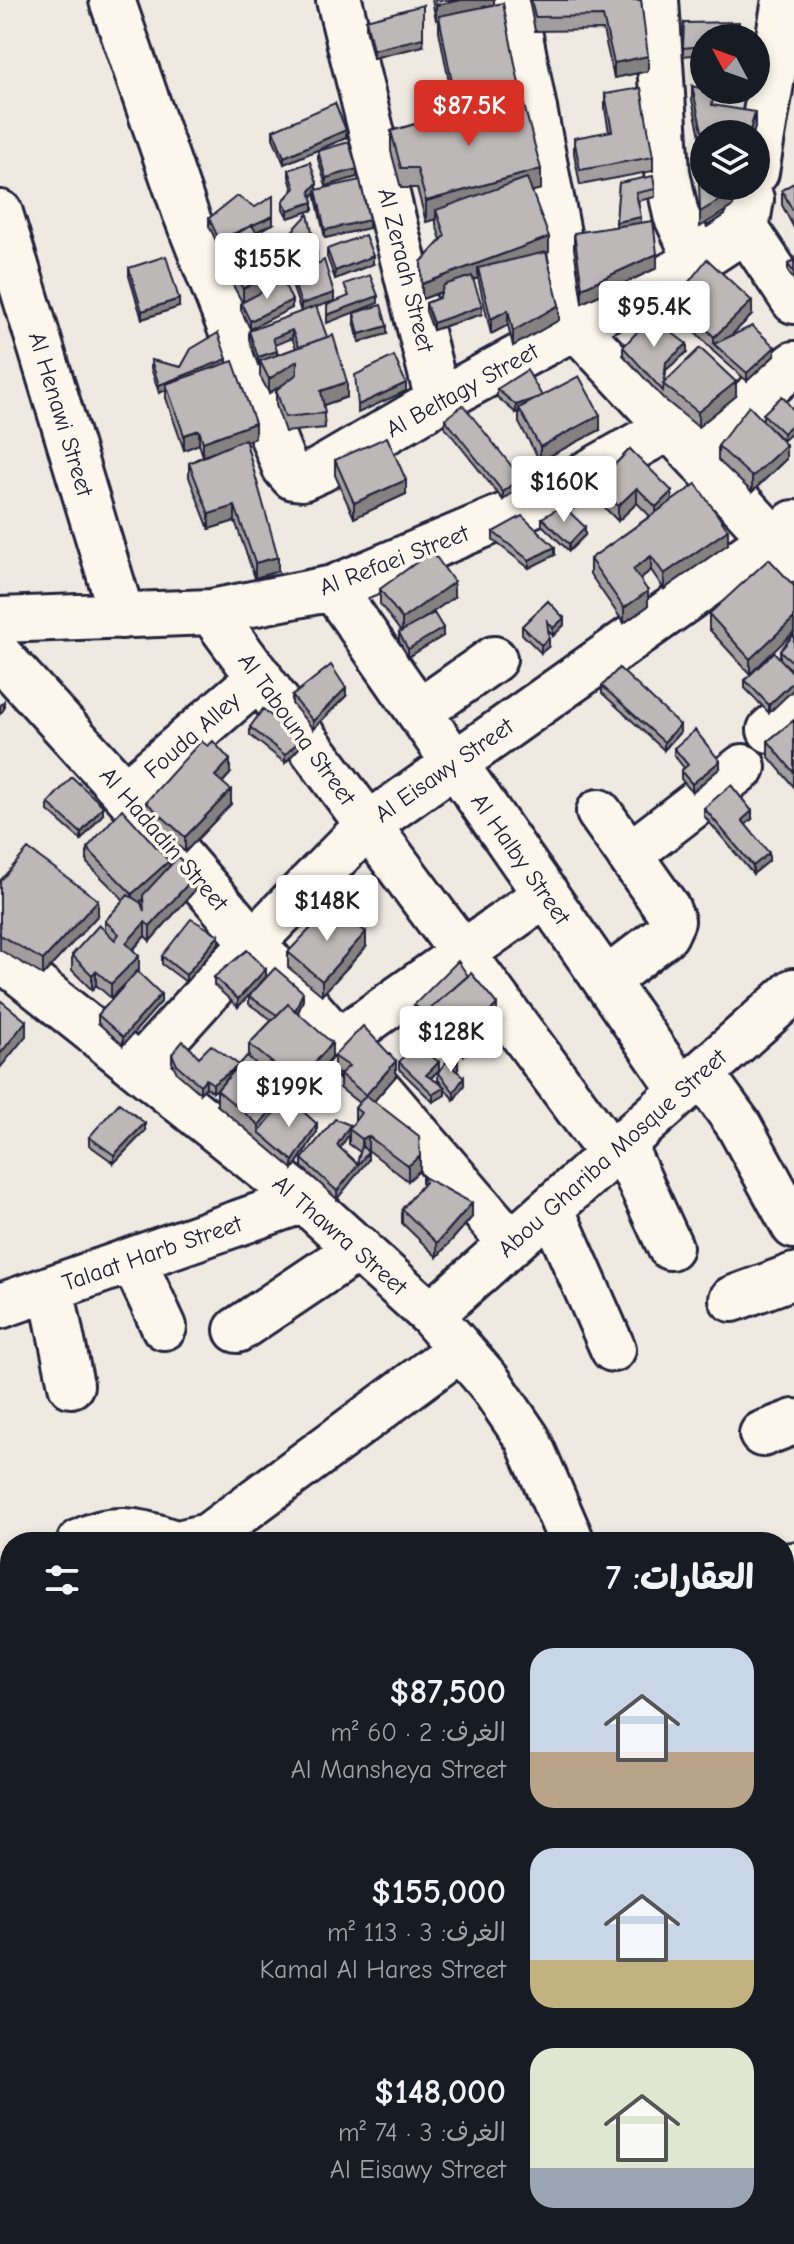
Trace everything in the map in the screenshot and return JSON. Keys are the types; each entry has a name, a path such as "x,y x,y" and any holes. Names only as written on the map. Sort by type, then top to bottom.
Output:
{"street":[{"name":"Al Beltagy Street","path":"112,0 185,212 285,468 293,477 302,478 697,261 746,229"},
{"name":"Al Zeraah Street","path":"339,0 438,401"},
{"path":"513,0 576,327 681,439 787,541"},
{"path":"656,0 667,172 676,215 697,261"},
{"path":"767,120 786,27"},
{"path":"751,200 746,229 794,301"},
{"name":"Al Henawi Street","path":"0,213 122,616"},
{"name":"Al Refaei Street","path":"0,620 211,612 333,588 681,439 794,364"},
{"name":"Al Eisawy Street","path":"139,1068 253,942 368,825 454,762 787,541"},
{"name":"Al Halby Street","path":"333,588 606,981 692,1082 738,1124 794,1226"},
{"name":"Al Tabouna Street","path":"211,612 463,953 617,1150 670,1247"},
{"name":"Al Hadadin Street","path":"0,656 125,793 511,1243"},
{"path":"419,712 494,659"},
{"name":"Fouda Alley","path":"125,793 260,677"},
{"path":"629,855 743,767"},
{"path":"599,812 667,908 672,921 666,934 606,981"},
{"path":"339,1041 546,894"},
{"name":"Al Thawra Street","path":"0,957 304,1200 431,1315 489,1382 527,1438 568,1532"},
{"name":"Abou Ghariba Mosque Street","path":"431,1315 794,991"},
{"name":"Talaat Harb Street","path":"19,1289 133,1260 304,1200"},
{"path":"551,1208 613,1349"},
{"path":"237,1330 359,1248"},
{"path":"133,1260 164,1327"},
{"path":"732,1299 794,1276"},
{"path":"19,1289 71,1385"},
{"path":"213,1532 460,1349"},
{"path":"108,1532 128,1529 137,1532"}],"building":[{"path":"435,0 461,0 436,5"},
{"path":"531,0 641,0 648,56 614,63 603,16 535,17"},
{"path":"503,3 519,84 455,98 439,16"},
{"path":"423,5 423,38 373,50 366,20"},
{"path":"739,22 690,24 690,47 683,48 684,23"},
{"path":"641,88 653,157 580,170 574,138 612,131 605,94"},
{"path":"521,94 541,169 426,201 417,168 401,168 391,131"},
{"path":"335,103 346,130 284,157 273,130"},
{"path":"696,104 755,112 753,120 700,120"},
{"path":"349,142 357,169 326,178 318,151"},
{"path":"310,162 317,183 310,191 313,202 288,210 283,201 295,188 289,170"},
{"path":"653,176 655,189 636,193 641,217 616,222 619,183"},
{"path":"527,178 549,237 422,284 421,262 445,236 436,210"},
{"path":"360,180 369,220 325,230 316,190"},
{"path":"794,183 794,213 782,190"},
{"path":"237,196 255,207 273,196 273,216 219,240 209,218"},
{"path":"700,200 720,200 700,212"},
{"path":"308,214 317,254 296,265 283,241"},
{"path":"653,221 657,254 582,288 574,233"},
{"path":"252,225 267,251 278,249 287,265 243,289 219,244"},
{"path":"365,235 373,256 335,271 327,249"},
{"path":"546,252 559,305 513,331 508,310 491,319 478,268"},
{"path":"166,256 179,299 142,311 129,268"},
{"path":"707,259 752,301 714,337 677,297"},
{"path":"324,260 334,293 301,304 293,280"},
{"path":"370,275 378,296 327,315 327,305 349,296 344,284"},
{"path":"472,276 482,306 433,323 426,303 439,298 444,285"},
{"path":"283,281 292,300 250,321 241,303"},
{"path":"381,305 387,326 359,334 354,313"},
{"path":"316,306 327,337 299,347 292,330 273,338 277,351 258,357 249,331"},
{"path":"651,317 687,344 666,362 663,391 623,347"},
{"path":"752,326 775,347 747,373 714,344"},
{"path":"218,333 227,359 159,385 151,360 181,367 191,349"},
{"path":"333,335 347,382 321,391 325,413 285,417 276,390 297,374 297,361 269,379 260,361"},
{"path":"700,348 736,382 698,412 663,384"},
{"path":"394,356 406,383 358,405 355,375"},
{"path":"233,361 255,423 203,442 199,430 184,435 166,384"},
{"path":"527,370 542,396 516,405 497,389"},
{"path":"579,376 600,415 540,447 519,408"},
{"path":"782,396 794,411 794,423 783,433 763,414"},
{"path":"463,405 521,478 503,492 445,419"},
{"path":"749,406 786,445 752,477 718,446"},
{"path":"387,437 406,480 354,503 335,460"},
{"path":"245,439 278,557 255,563 235,506 209,514 189,463"},
{"path":"630,449 672,491 656,507 637,488 618,506 596,484"},
{"path":"696,484 728,530 664,574 651,556 633,569 648,591 624,608 590,559"},
{"path":"563,506 585,527 569,544 542,518"},
{"path":"522,516 555,547 529,560 493,532"},
{"path":"432,551 454,582 402,619 380,589"},
{"path":"769,559 794,586 794,618 750,659 709,614"},
{"path":"548,601 564,618 553,628 547,621 549,638 541,645 522,626"},
{"path":"434,613 443,628 408,649 399,633"},
{"path":"794,634 794,663 780,651"},
{"path":"774,652 794,674 794,681 769,705 745,680"},
{"path":"331,665 346,688 313,721 292,696"},
{"path":"619,668 680,725 664,742 602,686"},
{"path":"263,709 300,740 285,755 250,727"},
{"path":"794,720 794,773 768,741"},
{"path":"695,730 720,761 692,784 681,771 688,765 674,748"},
{"path":"201,741 208,746 213,741 230,760 215,776 231,790 185,837 146,802"},
{"path":"72,777 103,806 81,833 48,803"},
{"path":"731,785 752,811 742,820 769,853 753,866 704,808"},
{"path":"122,809 169,861 132,894 87,848"},
{"path":"28,849 98,900 43,960 0,935 0,881"},
{"path":"178,857 196,875 150,926 145,922 126,943 139,956 111,984 96,971 92,975 72,955 99,925 115,940 119,934 105,921 128,895 141,903 144,911 143,895"},
{"path":"332,906 366,932 322,981 288,952"},
{"path":"191,919 219,935 186,975 162,956"},
{"path":"247,950 266,969 238,999 214,977"},
{"path":"458,961 468,976 430,1009 430,1016 414,1005"},
{"path":"275,968 303,992 295,1011 288,1004 277,1015 249,996"},
{"path":"137,971 161,994 123,1037 98,1015"},
{"path":"471,973 497,1004 464,1041 430,1009"},
{"path":"0,1000 26,1021 0,1054"},
{"path":"288,1004 332,1043 297,1083 249,1044"},
{"path":"363,1026 396,1061 366,1095 340,1074 349,1066 334,1056"},
{"path":"183,1041 199,1057 211,1045 239,1065 213,1084 206,1079 200,1085 177,1065 172,1054"},
{"path":"415,1044 439,1062 426,1075 445,1087 433,1094 399,1062"},
{"path":"247,1056 287,1090 259,1125 217,1090"},
{"path":"451,1056 458,1061 453,1068 464,1077 454,1092 438,1072"},
{"path":"366,1095 419,1136 420,1156 408,1166 368,1136 362,1139 349,1129 361,1113 355,1108"},
{"path":"287,1097 317,1124 293,1161 259,1132"},
{"path":"119,1103 145,1123 114,1155 89,1137"},
{"path":"335,1119 350,1125 337,1145 357,1164 362,1146 368,1152 337,1191 302,1159"},
{"path":"422,1176 472,1203 437,1243 402,1209 425,1182"}]}
